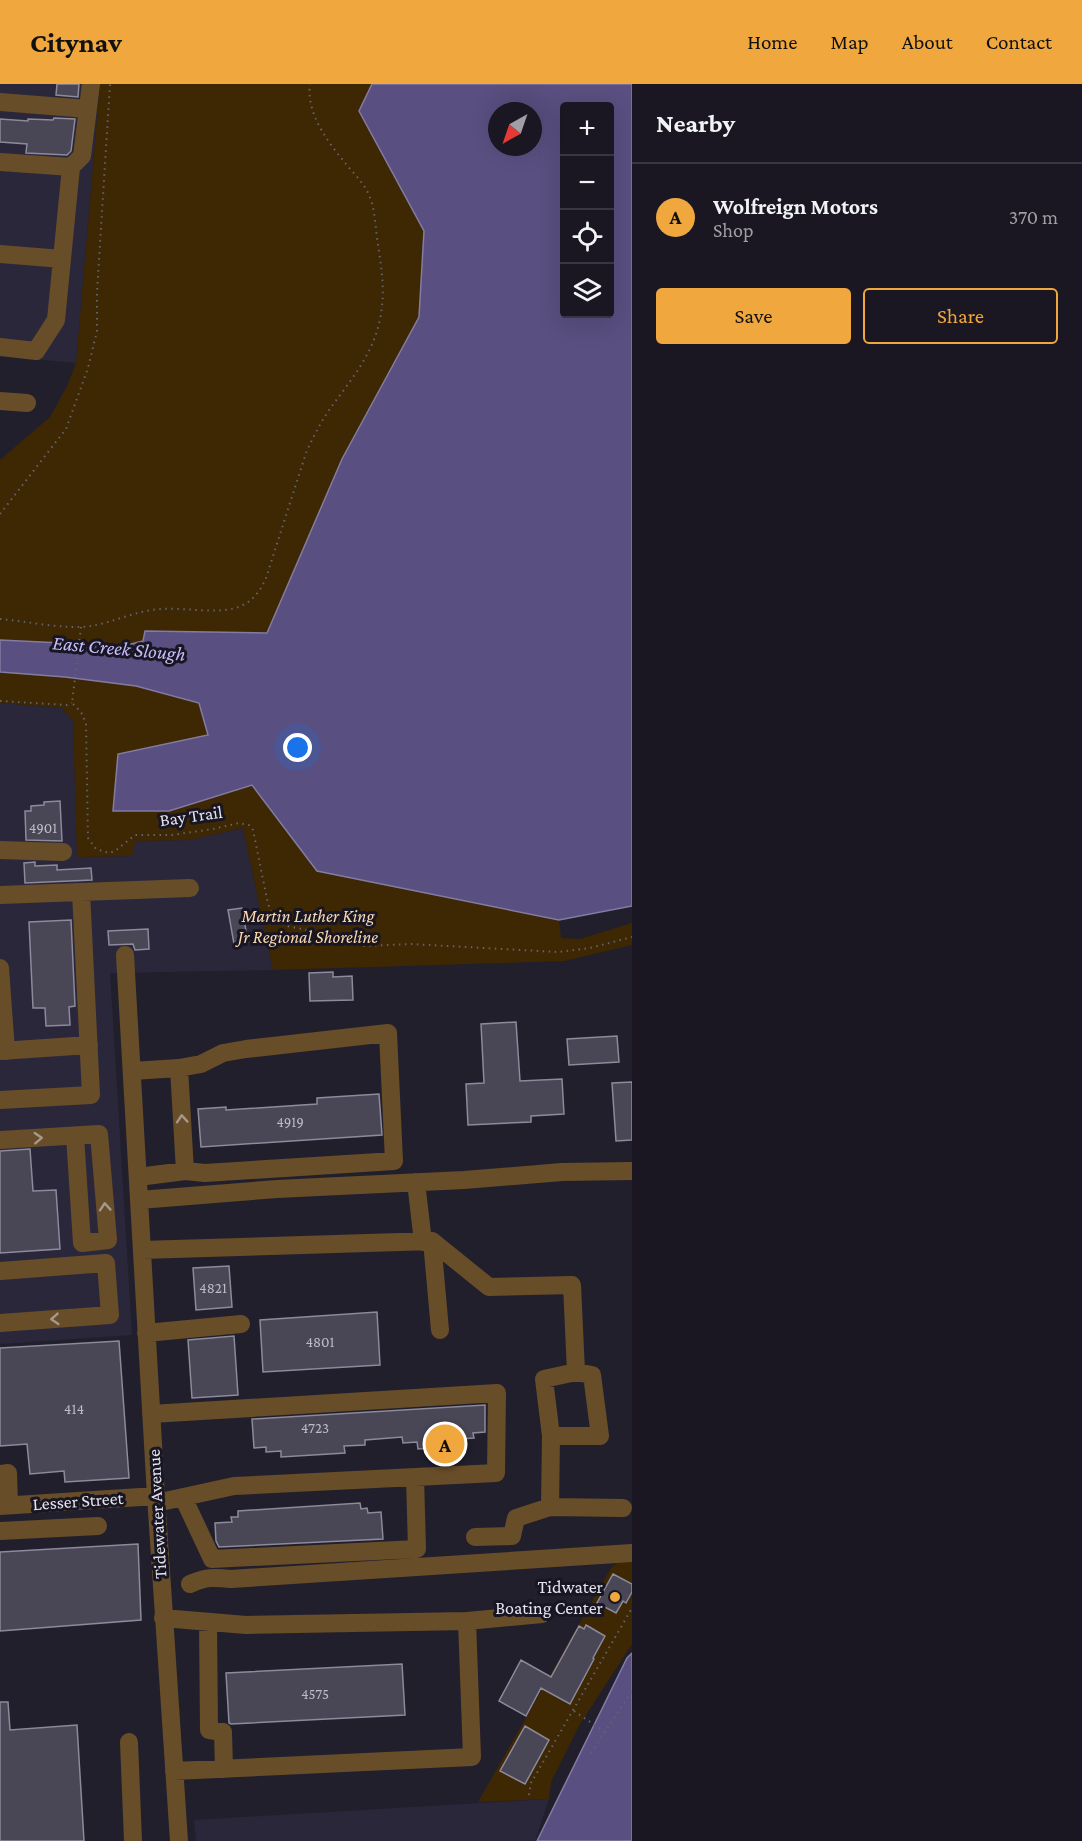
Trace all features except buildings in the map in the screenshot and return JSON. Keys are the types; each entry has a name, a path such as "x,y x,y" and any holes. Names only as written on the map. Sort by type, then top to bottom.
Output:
{"street":[{"path":"0,347 36,351 57,320 71,167 82,156 91,84"},
{"path":"0,102 88,109"},
{"path":"0,162 71,167"},
{"path":"0,254 62,259"},
{"path":"0,401 27,403"},
{"path":"0,850 63,852"},
{"path":"0,895 190,888"},
{"path":"0,1100 91,1095 81,892"},
{"name":"Tidewater Avenue","path":"125,955 161,1585 179,1841"},
{"path":"0,968 3,1051 89,1045"},
{"path":"132,1071 201,1064 223,1053 246,1049 388,1033 394,1161 205,1173 185,1171 138,1188"},
{"path":"179,1068 185,1171"},
{"path":"0,1140 99,1134 108,1240 82,1243 75,1136"},
{"path":"138,1188 277,1189 562,1172 632,1171"},
{"path":"416,1182 428,1241 440,1330"},
{"path":"142,1250 428,1241 489,1287 572,1285 576,1372"},
{"path":"0,1271 106,1263 110,1315 0,1323"},
{"path":"147,1333 241,1324"},
{"path":"550,1507 551,1436 544,1379 576,1372 592,1376 600,1436 551,1436"},
{"name":"Lesser Street","path":"5,1506 183,1497 234,1486 496,1473 497,1392 151,1414"},
{"path":"0,1474 8,1473 5,1506"},
{"path":"183,1497 212,1559 417,1549 415,1477"},
{"path":"475,1538 512,1536 516,1518 550,1507 623,1508"},
{"path":"0,1531 98,1526"},
{"path":"161,1585 190,1584 204,1588 215,1587 231,1579 632,1553"},
{"path":"164,1618 246,1625 467,1621 542,1614"},
{"path":"174,1771 472,1757 467,1621"},
{"path":"208,1622 209,1730 223,1732 224,1769"},
{"path":"129,1742 134,1841"}],"path":[{"path":"0,514 66,429 88,368 97,331 97,292 110,84"},
{"path":"0,619 81,629 158,609 224,610 245,604 261,590 302,464 314,435 352,380 373,343 383,302 384,278 374,212 369,195 363,184 334,150 311,109 310,84"},
{"path":"0,701 67,705 72,703 81,629"},
{"name":"Bay Trail","path":"72,703 81,711 86,723 88,838 96,849 103,852 115,851 135,835 172,835 244,823 253,830 268,904 278,922 326,934 361,946 411,944 558,952 581,950 632,937"},
{"path":"529,1795 531,1783 632,1608"},
{"path":"591,1753 632,1690"},
{"path":"574,1711 605,1732"}],"shaded area":[{"path":"0,84 100,84 76,363 0,356"},
{"path":"0,703 62,708 73,721 77,857 133,856 134,841 189,840 243,828 273,970 110,973 132,1335 0,1344"},
{"path":"549,1799 535,1841 196,1841 194,1820"}],"green space":[{"name":"Martin Luther King Jr Regional Shoreline","path":"100,84 632,84 632,906 559,920 561,938 580,939 632,923 632,945 564,961 273,970 243,828 189,840 135,841 133,856 77,857 73,721 62,708 0,703 0,460 50,417 67,386 76,363"},
{"path":"632,1550 632,1644 580,1724 551,1782 549,1799 478,1802 611,1568"}],"water":[{"name":"East Creek Slough","path":"372,84 632,84 632,906 559,920 317,871 252,785 169,811 113,811 118,754 208,735 199,703 136,686 0,672 0,640 123,646 143,641 145,631 267,633 342,459 419,317 424,231 359,111"},
{"path":"632,1653 632,1841 537,1841 627,1658"}],"place":[{"name":"Wolfreign Motors","path":"445,1444"},
{"name":"Tidwater Boating Center","path":"615,1597"}]}
